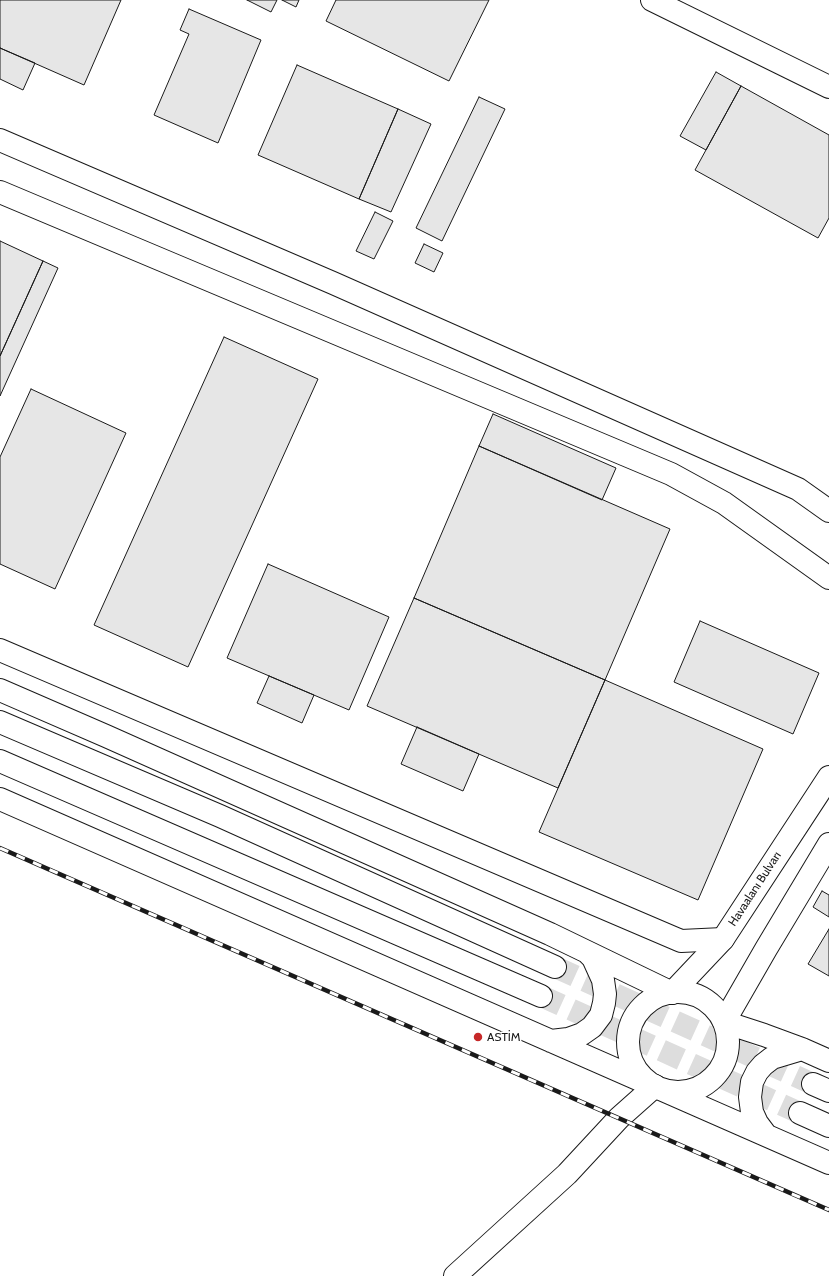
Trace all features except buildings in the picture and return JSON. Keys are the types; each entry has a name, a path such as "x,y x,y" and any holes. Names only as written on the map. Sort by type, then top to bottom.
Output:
{"main road":[{"path":"652,0 829,87"},
{"path":"0,140 326,280 798,489 829,511"},
{"path":"0,192 671,474 724,503 829,578"},
{"path":"0,650 681,941 723,939"},
{"path":"0,690 550,934 672,993"},
{"path":"0,722 220,816 555,967"},
{"path":"0,761 541,996"},
{"name":"Havaalanı Bulvarı","path":"672,993 723,939 829,776"},
{"path":"0,799 829,1163"},
{"path":"724,1022 766,948 829,844"},
{"path":"550,1041 568,1039 582,1034 592,1027 601,1015 604,999 603,980 593,958 587,952"},
{"path":"672,993 688,993 703,999 715,1009 724,1022 728,1037 727,1053 722,1067 712,1079 700,1088 685,1092 669,1091 655,1086 642,1077 633,1064 629,1049 629,1033 634,1019 644,1006 657,997 672,993"},
{"path":"724,1022 802,1049 829,1061"},
{"path":"766,1135 757,1123 752,1112 750,1097 752,1082 757,1072 772,1058 802,1049"},
{"path":"455,1276 567,1174 619,1118 655,1086"},
{"path":"800,1113 829,1126"}],"tunnel":[{"path":"555,967 813,1084"},
{"path":"541,996 800,1113"}],"railway":[{"path":"0,848 829,1210"}],"place":[{"name":"ASTİM","path":"478,1037"}]}
